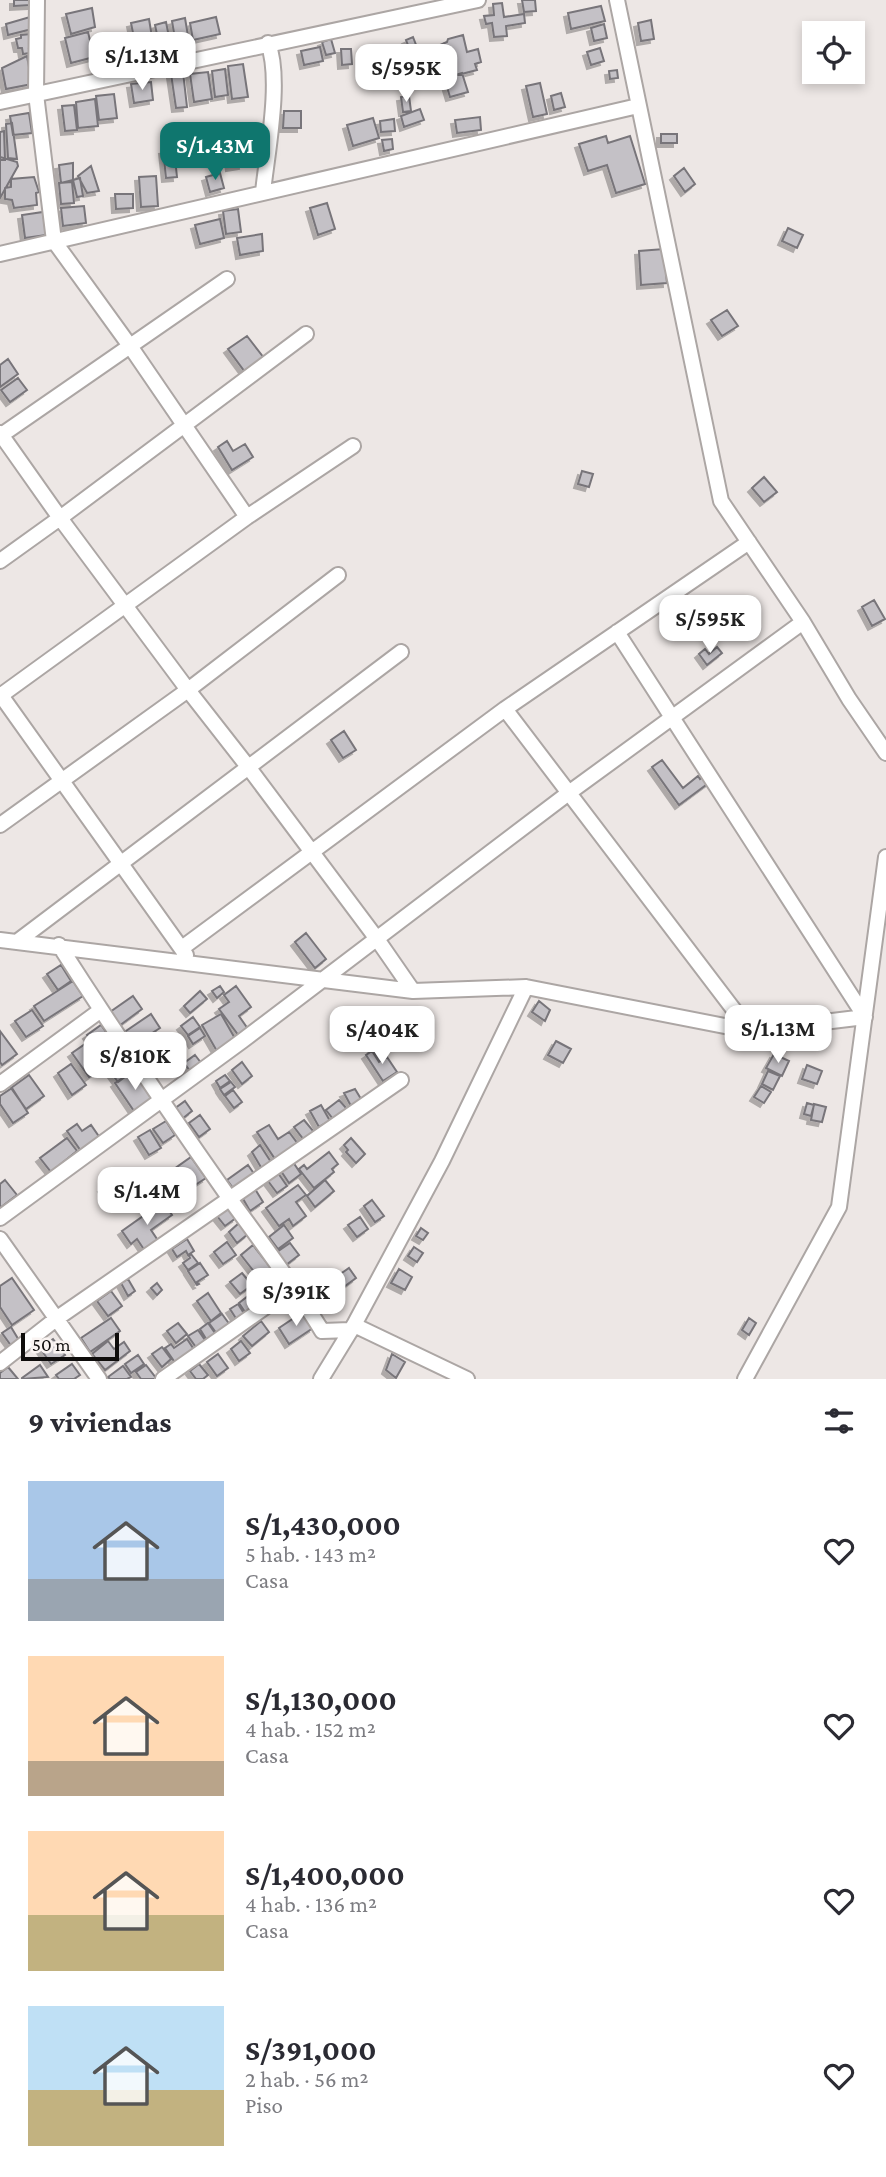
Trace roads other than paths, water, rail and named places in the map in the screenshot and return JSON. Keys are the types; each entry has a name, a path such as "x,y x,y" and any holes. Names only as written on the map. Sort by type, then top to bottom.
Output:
{"street":[{"path":"37,0 36,94 54,241 130,346 247,517"},
{"path":"0,102 478,0"},
{"path":"617,0 721,501 803,622 849,699 886,753"},
{"path":"263,192 273,104 273,56 268,43"},
{"path":"0,254 638,106"},
{"path":"226,279 0,434 413,991"},
{"path":"0,561 306,334"},
{"path":"189,962 182,948 0,695 247,517 353,446"},
{"path":"182,948 505,709 749,542"},
{"path":"0,825 188,690 338,575"},
{"path":"0,1218 163,1100 570,792 803,622"},
{"path":"617,632 865,1017"},
{"path":"18,942 401,652"},
{"path":"505,709 750,1031"},
{"path":"745,1379 839,1207 886,857"},
{"path":"0,940 59,945 413,991 526,987 750,1031 865,1017"},
{"path":"59,945 230,1198 295,1286 322,1331 352,1327 467,1379"},
{"path":"321,1379 442,1161 526,987"},
{"path":"0,1084 101,1010"},
{"path":"0,1363 56,1319 401,1080"},
{"path":"0,1239 99,1379"},
{"path":"163,1379 295,1286"}]}
